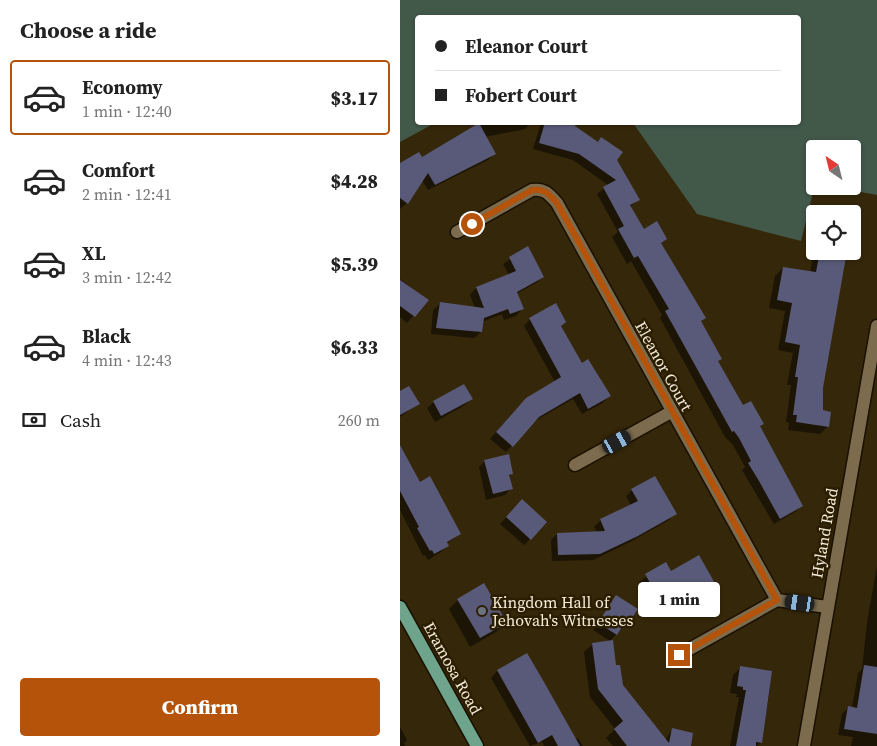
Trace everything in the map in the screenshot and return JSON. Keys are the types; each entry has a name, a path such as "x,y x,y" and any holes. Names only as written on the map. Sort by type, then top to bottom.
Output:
{"main road":[{"name":"Eramosa Road","path":"400,607 477,746"}],"street":[{"name":"Eleanor Court","path":"458,232 532,190 539,189 548,193 557,203 671,412 777,600"},
{"name":"Hyland Road","path":"804,746 877,326"},
{"path":"575,465 671,412"},
{"path":"679,655 777,600 827,607"}],"green space":[{"path":"400,0 877,0 877,195 861,192 861,140 806,140 806,195 812,195 810,205 806,205 806,221 801,241 697,214 634,125 801,125 801,15 415,15 415,125 431,125 400,142"}],"building":[{"path":"476,125 480,125 496,154 435,185 428,173 408,204 400,198 400,163 419,152 422,157"},
{"path":"544,125 575,125 598,142 601,137 623,152 617,160 640,200 630,205 644,229 657,221 667,239 661,243 706,318 701,321 722,359 718,361 743,405 751,401 764,424 760,426 803,506 780,519 748,463 751,461 739,438 734,431 732,432 665,311 669,309 638,256 634,258 618,229 624,226 603,187 616,180 579,154 539,143"},
{"path":"528,246 544,277 517,292 524,309 510,314 508,309 484,318 482,332 436,328 440,302 484,308 476,287 516,271 509,257"},
{"path":"818,260 845,260 823,388 823,410 831,412 829,427 796,422 797,415 793,415 798,377 795,377 800,345 785,342 792,303 777,300 783,267 816,272"},
{"path":"400,280 429,300 415,317 400,306"},
{"path":"556,303 566,322 561,326 582,363 588,359 611,396 588,409 580,393 539,417 513,447 496,432 526,398 561,377 529,318"},
{"path":"464,384 473,399 441,416 433,401"},
{"path":"409,386 420,404 400,415 400,391"},
{"path":"400,445 420,482 430,476 461,534 447,542 449,546 434,554 432,550 430,551 417,528 419,527 400,491"},
{"path":"509,454 513,474 509,475 513,489 493,494 484,460"},
{"path":"655,476 677,514 638,536 600,554 558,555 557,533 605,531 600,519 638,501 631,489"},
{"path":"522,499 547,522 531,540 506,517"},
{"path":"699,555 717,587 698,598 691,586 662,604 645,574 666,562 671,571"},
{"name":"Kingdom Hall of Jehovah's Witnesses","path":"484,583 507,623 480,638 457,599"},
{"path":"616,595 638,609 628,624 625,622 617,635 598,623"},
{"path":"613,640 616,665 620,665 623,685 669,743 672,728 693,733 691,746 627,746 614,729 623,721 598,689 592,643"},
{"path":"527,653 580,746 558,746 552,735 538,743 497,670"},
{"path":"864,665 877,667 877,734 844,729 848,706 857,708"},
{"path":"740,666 772,671 762,743 756,742 756,746 736,746 746,690 743,690 743,687 737,686"}],"place":[{"name":"Kingdom Hall of Jehovah's Witnesses","path":"482,611"}],"route":[{"path":"472,224 532,190 539,189 548,193 557,203 671,412 777,600 679,655"}]}
